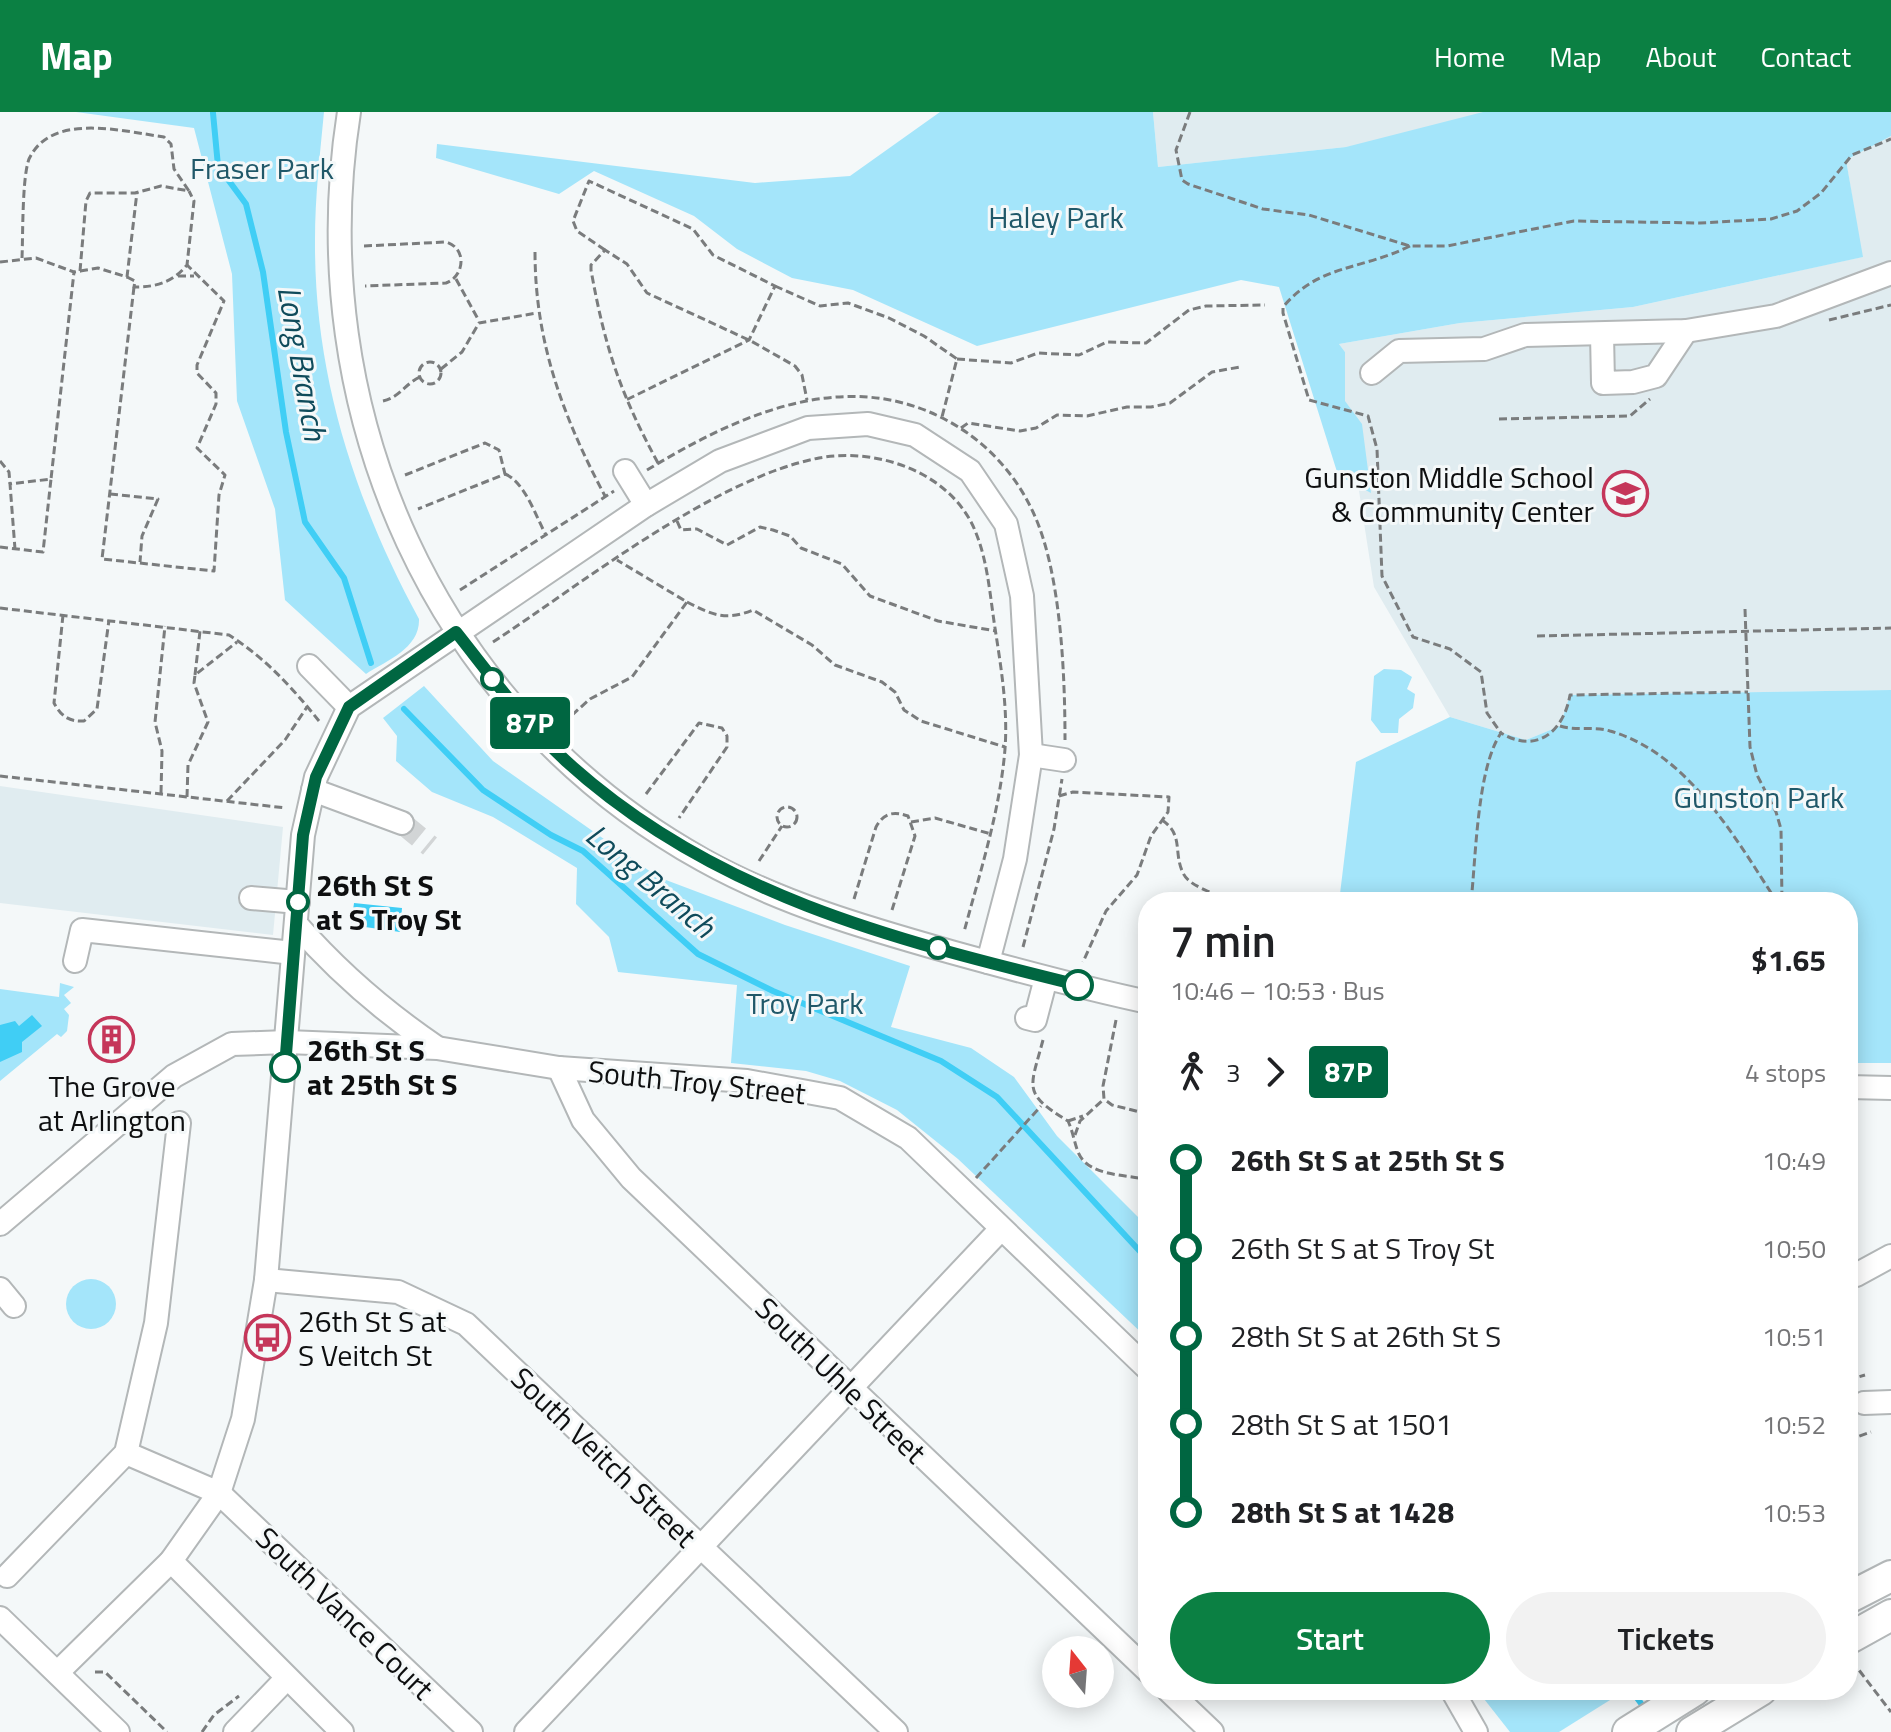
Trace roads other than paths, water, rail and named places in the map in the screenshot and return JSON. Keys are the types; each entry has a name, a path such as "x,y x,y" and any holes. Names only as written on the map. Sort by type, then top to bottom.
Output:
{"main road":[{"path":"1858,1593 1891,1576"},
{"path":"1858,1633 1891,1615"},
{"path":"1628,1732 1679,1700"},
{"path":"1692,1732 1745,1700"}],"street":[{"path":"349,112 340,225 343,309 353,378 390,502 414,560 456,632 509,701 566,761 633,815 701,859 754,886 814,909 988,962 1138,1000"},
{"path":"1372,373 1399,351 1484,349 1525,335 1686,331 1776,316 1891,273"},
{"path":"1602,334 1603,383 1633,382 1656,376 1686,331"},
{"path":"58,1672 171,1561 219,1493 243,1419 266,1280 303,835 313,790 349,707 646,505 720,461 808,428 868,424 915,435 970,471 1006,524 1022,596 1031,755 1015,859 988,962"},
{"path":"628,475 646,505"},
{"path":"309,666 349,707"},
{"path":"1031,755 1064,760"},
{"path":"313,790 402,823"},
{"path":"251,898 297,913 328,960 387,1014 437,1048"},
{"path":"75,961 82,930 293,953"},
{"path":"1027,1018 1035,1020 1046,978"},
{"name":"South Troy Street","path":"0,1224 174,1076 232,1044 287,1042 437,1048 559,1068 747,1081 840,1098 908,1138 1000,1230 1138,1360"},
{"name":"South Uhle Street","path":"559,1068 583,1120 631,1178 1138,1662"},
{"path":"1858,1087 1891,1088"},
{"path":"7,1576 126,1453 156,1323 179,1123"},
{"path":"526,1732 1000,1230"},
{"path":"1858,1274 1891,1256"},
{"name":"South Veitch Street","path":"266,1280 398,1292 466,1324 698,1548 896,1732"},
{"path":"1864,1403 1891,1402"},
{"path":"126,1453 219,1493"},
{"name":"South Vance Court","path":"219,1493 385,1638 471,1732"},
{"path":"171,1561 342,1732"},
{"path":"0,1618 118,1732"},
{"path":"235,1732 287,1678"},
{"path":"1178,1700 1212,1732"},
{"path":"1458,1700 1476,1732"}],"water":[{"path":"354,903 402,908 400,932 351,925"},
{"path":"32,1015 42,1026 22,1042 22,1052 0,1062 0,1025 15,1021 19,1026"}],"waterway":[{"name":"Long Branch","path":"213,113 218,166 246,204 263,272 286,432 305,522 344,578 371,663"},
{"name":"Long Branch","path":"404,709 483,790 551,835 583,851 698,954 773,991 941,1061 997,1097 1138,1249"},
{"name":"Long Branch","path":"1638,1700 1646,1710"}],"tunnel":[{"path":"402,823 430,846"}],"place":[{"name":"Gunston Middle School & Community Center","path":"1625,494"},
{"name":"26th St S at S Troy St","path":"298,902"},
{"name":"The Grove at Arlington","path":"112,1040"},
{"name":"26th St S at 25th St S","path":"285,1067"},
{"name":"26th St S at S Veitch St","path":"267,1338"}],"park label":[{"name":"Fraser Park","path":"262,168"},
{"name":"Haley Park","path":"1056,217"},
{"name":"Gunston Park","path":"1759,797"},
{"name":"Troy Park","path":"805,1003"}]}
